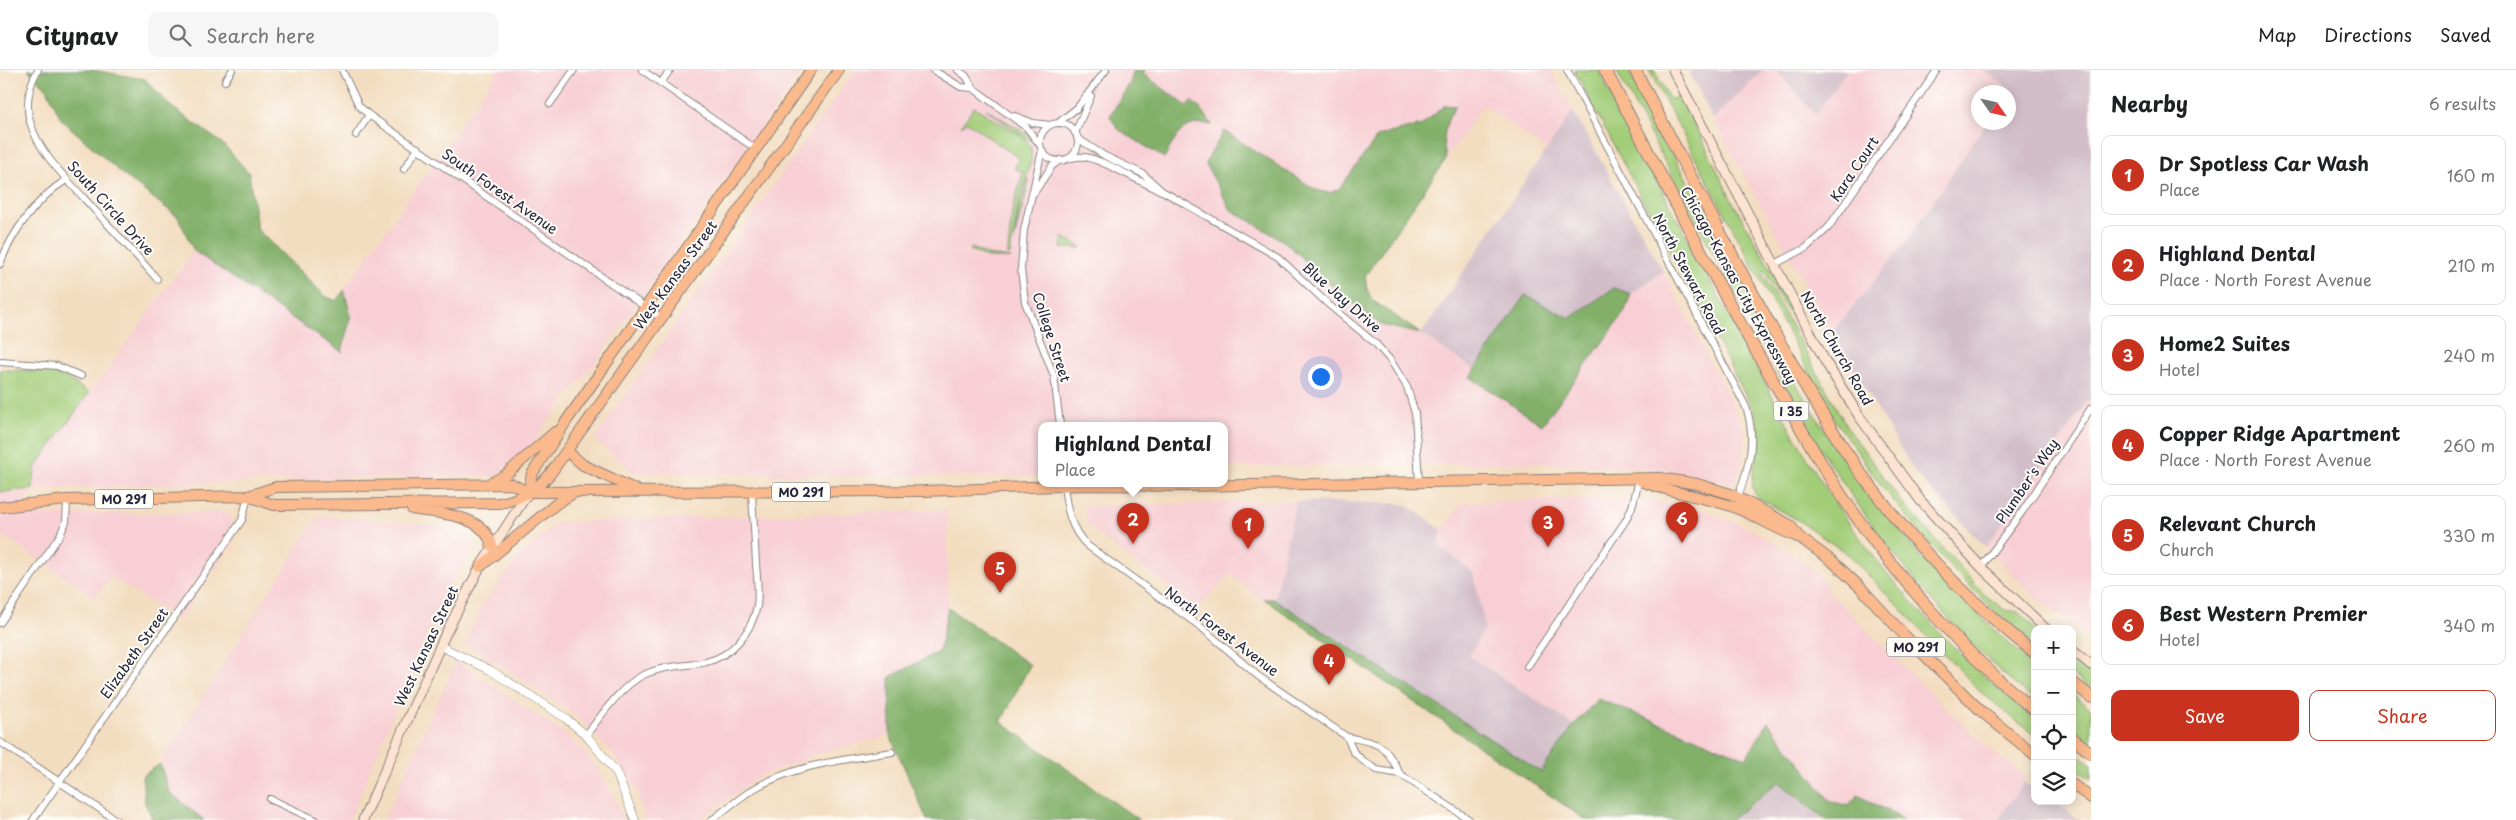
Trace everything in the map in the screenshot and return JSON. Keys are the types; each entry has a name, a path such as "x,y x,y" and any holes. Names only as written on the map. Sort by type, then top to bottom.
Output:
{"highway":[{"name":"Chicago-Kansas City Expressway","path":"1604,70 1756,351 1840,493 1889,561 1929,608 1985,667 2031,707"},
{"name":"Chicago-Kansas City Expressway","path":"1635,70 1764,315 1822,415 1862,474 1937,567 1990,618 2031,650"},
{"path":"2076,685 2091,697"},
{"path":"2076,741 2091,753"}],"main road":[{"name":"West Kansas Street","path":"528,492 532,474 565,423 811,70"},
{"name":"West Kansas Street","path":"363,820 370,798 440,646 492,546 528,492 545,480 567,451 839,70"},
{"name":"North Church Road","path":"1673,70 1826,361 1860,416 1920,500 1981,567 2042,625"},
{"path":"484,485 504,476 565,423"},
{"path":"567,451 583,465 639,491"},
{"name":"MO 291","path":"1228,484 1639,480 1660,478 1677,480 1738,497 1781,519 1790,525 1799,537"},
{"name":"MO 291","path":"1639,480 1656,487 1699,496 1734,507 1799,537 1860,586 1906,637 1981,711 2031,752"},
{"name":"MO 291","path":"0,507 67,500 248,496 276,487 516,485 528,492"},
{"name":"MO 291","path":"248,496 274,505 500,503 513,500 528,492 925,491 1038,486"},
{"path":"480,567 556,504 577,492"},
{"path":"396,504 411,509 449,514 463,518 485,532 492,546"},
{"path":"2076,653 2091,665"},
{"path":"2076,787 2091,798"}],"street":[{"name":"South Circle Drive","path":"38,70 30,90 30,120 39,142 66,180 157,278"},
{"path":"225,81 232,70"},
{"name":"South Forest Avenue","path":"342,70 359,106 369,115 661,318"},
{"path":"550,104 574,70"},
{"path":"642,70 756,149"},
{"path":"661,83 670,70"},
{"path":"933,70 961,87 973,88"},
{"path":"958,70 966,76 973,88 1027,128 1049,158 1063,160 1076,150 1076,135 1095,86"},
{"path":"1007,112 1032,123 1050,125 1058,123 1077,108 1106,70"},
{"name":"North Stewart Road","path":"1567,70 1746,407 1752,430 1752,453 1738,497"},
{"name":"Kara Court","path":"1775,264 1806,248 1828,228 1937,70"},
{"path":"356,136 369,115"},
{"path":"1058,123 1068,125 1076,135"},
{"path":"1041,147 1042,133 1050,125"},
{"name":"Blue Jay Drive","path":"1076,135 1105,156 1143,174 1164,192 1278,257 1329,305 1376,344 1391,361 1406,387 1415,413 1419,482"},
{"name":"College Street","path":"1041,147 1024,230 1021,269 1025,302 1054,376 1060,422"},
{"path":"404,169 418,148"},
{"name":"Blue Jay Drive","path":"1063,160 1084,157 1097,161 1146,186 1164,192"},
{"name":"College Street","path":"1032,196 1052,166 1063,160"},
{"path":"0,264 14,236 31,213 66,180"},
{"path":"0,362 57,366 82,376"},
{"name":"Plumber's Way","path":"1981,567 2022,512 2091,408"},
{"path":"1527,667 1622,528 1632,507 1639,480"},
{"name":"North Forest Avenue","path":"1064,487 1072,523 1081,540 1088,546 1201,627 1258,676 1347,737 1374,742 1386,749 1400,774"},
{"path":"586,735 616,698 632,682 663,667 706,662 732,648 746,633 754,615 758,595 752,492"},
{"name":"Elizabeth Street","path":"34,820 242,520 248,496"},
{"path":"0,623 60,535 66,522 67,500"},
{"path":"440,646 490,670 564,717 586,735 616,772 635,820"},
{"name":"North Forest Avenue","path":"1347,737 1353,751 1362,760 1377,770 1400,774 1470,820"},
{"path":"0,742 116,820"},
{"path":"712,820 752,790 787,774 810,767 892,752"},
{"path":"270,799 316,820"}],"shaded area":[{"path":"494,70 802,70 593,366 566,397 533,443 495,476 376,477 33,489 35,468 194,251 342,351 351,316 344,290 497,73"},
{"path":"855,70 1550,70 1573,111 1546,150 1483,105 1446,159 1443,145 1447,118 1455,106 1445,105 1422,125 1378,136 1339,189 1329,193 1317,190 1231,210 1285,242 1343,296 1381,325 1421,334 1475,370 1470,377 1542,424 1624,313 1631,294 1663,271 1737,413 1745,434 1742,464 1737,477 1730,484 1678,472 1617,466 1524,463 1228,467 1228,422 1038,422 1038,476 1036,476 881,476 633,472 594,439"},
{"path":"1688,70 1763,70 1713,119"},
{"path":"1763,70 1776,70 1815,115 1847,70 1983,70 2005,85 1971,85 1971,130 1981,130 1907,241 1832,332 1713,119"},
{"path":"1776,70 1847,70 1815,115"},
{"path":"1983,70 2091,70 2091,396 1986,547 1915,473 1832,332 1907,241 1981,130 2016,130 2016,85 2005,85"},
{"path":"1573,111 1663,271 1631,294 1614,288 1570,318 1525,295 1475,370 1421,334"},
{"path":"2091,396 2091,639 2076,628 2076,625 2072,625 2035,597 1986,547"},
{"path":"33,489 15,515 229,512 234,541 179,620 110,576 95,597 2,535 0,537 0,491"},
{"path":"1578,499 1662,502 1701,509 1750,529 1788,551 1817,573 1831,594 1941,704 1995,754 2027,777 1998,820 1904,820 1858,795 1848,806 1830,801 1767,722 1746,758 1599,699 1574,725 1469,656 1485,628 1439,546 1442,530 1463,502"},
{"path":"1296,501 1274,599 1261,599 1230,574 1197,609 1101,537 1087,523 1083,506"},
{"path":"1296,501 1405,504 1442,530 1439,546 1474,573 1485,628 1469,656 1574,725 1541,772 1274,599"},
{"path":"947,510 948,608 939,651 890,677 890,735 826,751 758,777 700,820 646,820 635,786 608,748 578,718 465,643 484,603 522,553 558,522"},
{"path":"318,516 466,528 473,548 450,584 434,617 349,820 204,820 169,792 160,764"},
{"path":"456,661 567,735 597,766 615,799 623,820 384,820"},
{"path":"1779,782 1824,820 1730,820 1747,808"},
{"path":"2024,782 2031,787 2031,805 2058,805 2081,820 1998,820"}],"green space":[{"path":"28,70 92,70 145,79 169,105 223,144 249,173 257,229 325,296 336,301 344,290 351,316 342,352 194,251 178,217 122,174 61,119 47,89"},
{"path":"1134,70 1145,70 1143,74 1187,106 1191,101 1203,111 1212,125 1202,124 1187,127 1177,136 1164,158 1118,129 1110,116 1130,83"},
{"path":"1574,70 1598,70 1788,425 1832,498 1875,558 1925,617 1951,645 2031,717 2031,733 1981,692 1849,555 1801,522 1757,497 1753,486 1753,473 1758,443 1756,415"},
{"path":"1616,70 1628,70 1799,389 1831,440 1918,554 2007,642 2031,662 2031,697 1968,640 1938,607 1881,537 1805,425"},
{"path":"1649,70 1654,70 1670,100 1681,95 1730,197 1797,316 1798,324 1786,309 1764,270 1762,273 1847,427 1900,500 1984,594 2005,610 2018,612 2032,625 2031,642 1986,603 1940,555 1887,493 1834,419"},
{"path":"1445,105 1456,106 1449,118 1445,131 1446,159 1365,276 1367,289 1372,300 1421,334 1381,325 1343,296 1285,242 1231,210 1205,163 1224,131 1316,190 1329,193 1339,189 1378,136 1422,125"},
{"path":"974,107 1022,136 1031,147 1031,161 1019,202 1010,254 1008,255 1012,211 1023,172 1015,169 1020,159 967,122 961,126"},
{"path":"986,109 1027,134 1032,139 1030,141"},
{"path":"1028,178 1029,182 1014,240 1019,209"},
{"path":"1063,237 1081,247 1081,248 1061,248"},
{"path":"972,248 987,255 1011,258 987,258 970,250"},
{"path":"1614,288 1631,294 1624,313 1542,425 1470,377 1525,295 1570,318"},
{"path":"0,370 44,371 64,376 89,393 35,468 33,489 0,492"},
{"path":"1264,599 1274,599 1541,772 1574,725 1598,699 1746,758 1768,722 1830,801 1848,806 1858,795 1904,820 1826,820 1779,782 1730,820 1586,820"},
{"path":"948,608 1030,665 1001,722 1139,820 927,820 890,735 890,677 939,651"},
{"path":"2076,663 2091,674 2091,689 2076,678"},
{"path":"2076,697 2091,709 2091,746 2076,735"},
{"path":"2076,752 2091,764 2091,779 2076,768"},
{"path":"160,764 169,792 204,820 153,820 145,803 142,776"}],"place":[{"name":"Best Western Premier","path":"1682,543"},
{"name":"Highland Dental","path":"1133,544"},
{"name":"Home2 Suites","path":"1548,547"},
{"name":"Dr Spotless Car Wash","path":"1248,549"},
{"name":"Relevant Church","path":"1000,593"},
{"name":"Copper Ridge Apartment","path":"1329,685"}]}
